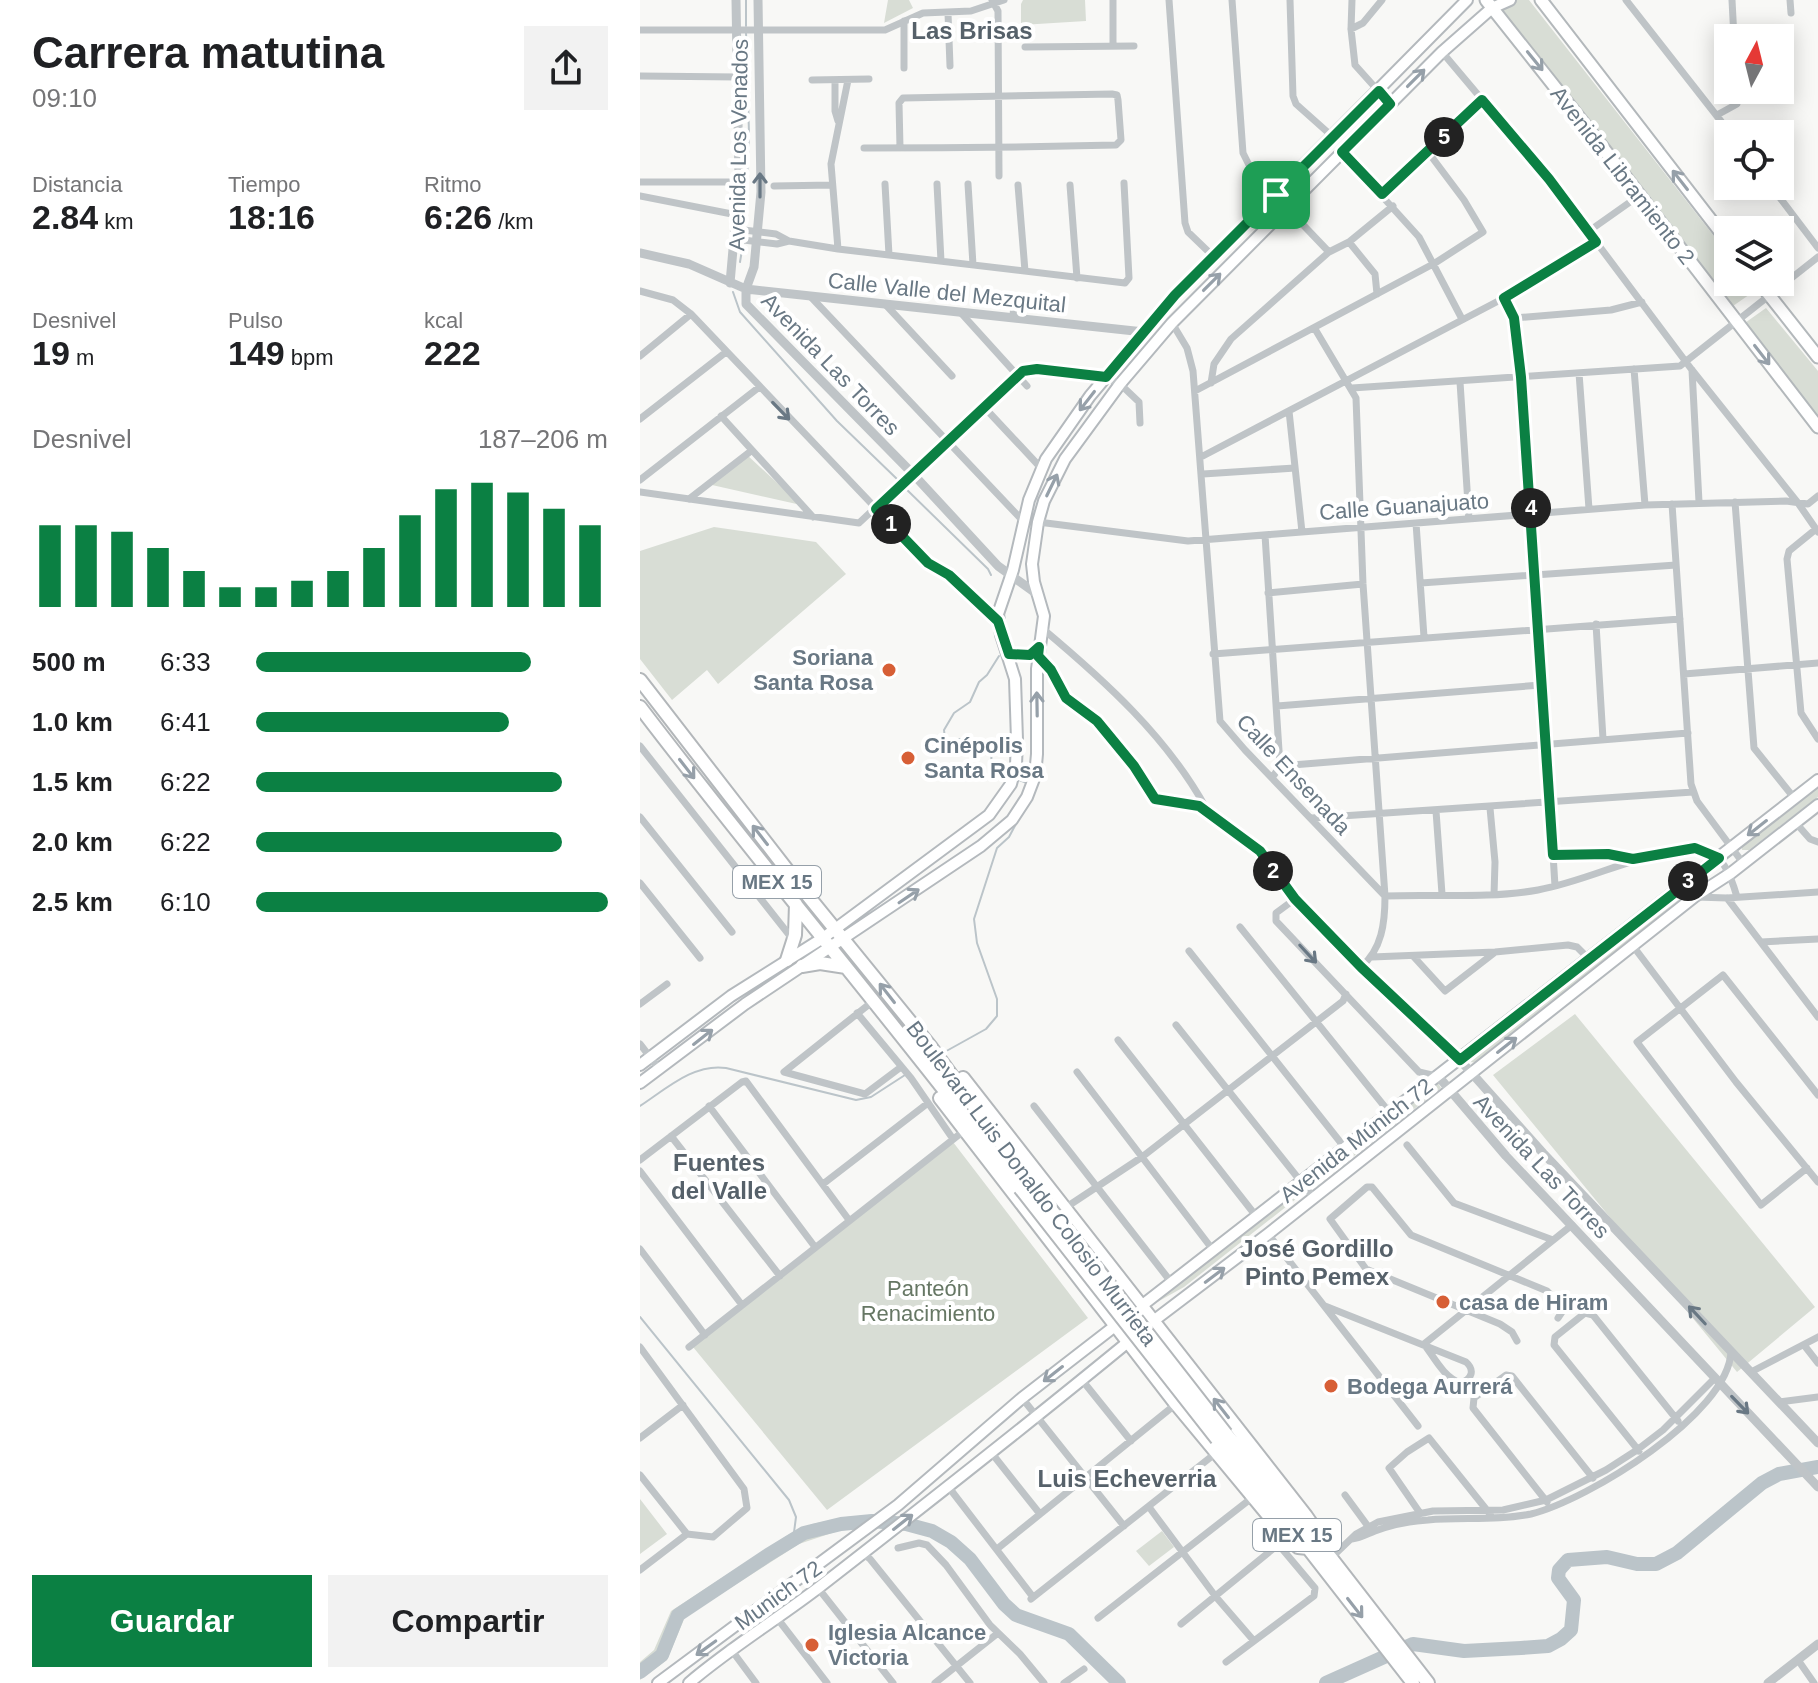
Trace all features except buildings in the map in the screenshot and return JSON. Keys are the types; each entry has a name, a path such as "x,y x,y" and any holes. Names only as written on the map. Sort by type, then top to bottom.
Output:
{"highway":[{"name":"Boulevard Luis Donaldo Colosio Murrieta","path":"640,680 930,1046 1024,1184"},
{"name":"Boulevard Luis Donaldo Colosio Murrieta","path":"640,707 755,856 1024,1184 1405,1663 1428,1683"},
{"name":"MEX 15","path":"787,960 794,941 796,904"},
{"path":"802,966 820,963 846,967"},
{"path":"929,1070 932,1086 965,1130 1176,1404 1253,1497 1282,1540 1298,1547 1312,1544 1315,1529 1306,1516 960,1075 943,1065"},
{"path":"1087,1290 1097,1293 1107,1291 1113,1284 1114,1273"},
{"name":"Avenida Múnich 72","path":"1115,1326 1140,1307"},
{"name":"Avenida Múnich 72","path":"1128,1342 1152,1322"},
{"path":"1148,1365 1148,1356 1154,1346 1162,1344 1174,1349"},
{"name":"Boulevard Luis Donaldo Colosio Murrieta","path":"1312,1544 1331,1558 1378,1627"},
{"name":"Boulevard Luis Donaldo Colosio Murrieta","path":"1405,1663 1413,1683"}],"main road":[{"path":"640,1083 745,1004 802,966 826,943 835,929 989,815 1003,798 1016,765 1017,740 1015,679 998,621 999,606 1011,577 1023,521 1041,468 1065,430 1144,332 1467,0"},
{"path":"640,1065 731,996 787,960 826,943 844,940 981,846 1012,820 1020,810 1035,776 1038,652 1043,629 1043,608 1037,594 1032,564 1038,522 1065,459 1120,384 1172,323 1489,4 1510,0"},
{"name":"Avenida Libramiento 2","path":"1541,0 1714,224"},
{"name":"Avenida Libramiento 2","path":"1489,4 1818,427"},
{"path":"1770,296 1818,357"},
{"path":"1009,654 1030,655 1038,652"},
{"name":"Avenida Múnich 72","path":"1140,1307 1818,780"},
{"name":"Avenida Múnich 72","path":"1152,1322 1694,897 1731,873 1818,805"},
{"name":"Avenida Múnich 72","path":"898,1505 1022,1398 1115,1326"},
{"name":"Avenida Múnich 72","path":"927,1504 1128,1342"},
{"name":"Munich 72","path":"689,1683 730,1648 777,1618 927,1504"},
{"name":"Munich 72","path":"658,1683 898,1505"}],"street":[{"name":"Avenida Los Venados","path":"730,283 761,178 757,102 747,31 736,0"},
{"name":"Avenida Los Venados","path":"746,289 754,267 737,215 738,77 747,31 758,0"},
{"path":"640,30 885,30 923,13 971,11 1004,0"},
{"path":"1113,0 1113,46"},
{"path":"1169,0 1185,223 1188,232 1214,257"},
{"path":"1232,0 1243,153 1250,167 1276,195"},
{"path":"1290,0 1293,96 1296,104 1333,137"},
{"path":"1352,0 1355,65 1390,104"},
{"path":"1351,29 1363,23 1382,0"},
{"path":"1626,0 1721,120"},
{"path":"1732,0 1733,24"},
{"path":"1790,0 1791,13"},
{"path":"992,2 998,11 999,176"},
{"path":"948,13 950,66"},
{"path":"904,21 904,68"},
{"path":"1025,47 1134,46"},
{"path":"1442,52 1589,231 1817,531 1788,554 1801,713 1818,739"},
{"path":"640,76 738,77"},
{"path":"812,80 869,79"},
{"path":"835,80 835,111 839,124"},
{"path":"838,249 831,161 848,80"},
{"path":"864,148 900,148 997,148 1116,145 1120,143 1117,95 903,98 899,103 900,148"},
{"path":"1382,194 1482,100"},
{"path":"1717,115 1737,104"},
{"path":"1342,152 1419,237 1462,319"},
{"path":"1195,391 1435,263 1483,232 1464,200 1428,152"},
{"path":"640,182 739,182"},
{"path":"746,235 777,244 789,241 1125,283 1128,281 1124,183"},
{"path":"885,184 889,255"},
{"path":"937,184 941,261"},
{"path":"968,184 973,265"},
{"path":"774,186 832,185"},
{"path":"1018,185 1025,271"},
{"path":"1070,185 1077,278"},
{"path":"1589,231 1640,195"},
{"path":"640,196 737,215"},
{"path":"1782,200 1818,248"},
{"path":"1211,383 1214,364 1231,339 1329,252 1349,242 1393,206"},
{"path":"1286,207 1329,252"},
{"path":"1349,242 1375,274 1377,294"},
{"path":"1201,457 1504,298 1596,242"},
{"name":"Avenida Las Torres","path":"640,253 689,264 746,289 746,304 909,477 998,566 1037,594"},
{"path":"1794,276 1818,257"},
{"name":"Calle Valle del Mezquital","path":"746,289 1144,332"},
{"path":"640,291 673,300 691,314 758,388 928,563 949,575 998,621"},
{"path":"808,295 949,439 1023,521"},
{"path":"1352,388 1690,366 1736,321 1768,296"},
{"path":"1013,318 1014,298"},
{"path":"1504,298 1514,318 1521,377 1555,886"},
{"path":"1514,318 1611,310 1642,302"},
{"path":"884,304 952,376"},
{"path":"961,313 1027,386"},
{"path":"640,356 691,314"},
{"name":"Calle Ensenada","path":"1172,323 1191,358 1195,391 1220,721 1385,896"},
{"path":"1315,329 1356,398 1363,584 1385,896 1385,923 1372,957 1361,967"},
{"path":"640,342 654,345"},
{"path":"640,419 726,352"},
{"path":"1690,366 1699,502"},
{"path":"640,492 859,523 1016,376 1023,371 1037,369 1106,377 1120,384 1139,402 1140,423"},
{"path":"1634,369 1645,505"},
{"path":"1579,373 1589,509"},
{"path":"1460,382 1469,519"},
{"path":"640,480 758,388"},
{"path":"984,407 1041,468"},
{"path":"1289,411 1302,532"},
{"path":"721,416 813,517"},
{"path":"689,499 751,451"},
{"path":"1203,474 1295,468"},
{"name":"Calle Guanajuato","path":"1038,522 1188,541 1645,505 1699,502 1808,504 1818,496"},
{"path":"1735,502 1754,748 1795,799"},
{"path":"1672,504 1693,792 1743,863"},
{"path":"1416,523 1424,637"},
{"path":"1265,535 1280,766 1272,778"},
{"path":"1421,583 1676,565"},
{"path":"1268,593 1363,584"},
{"path":"1213,654 1680,619"},
{"path":"1596,624 1603,739"},
{"name":"Avenida Las Torres","path":"1043,629 1079,657 1146,725 1186,772 1207,810"},
{"name":"Avenida Las Torres","path":"1038,652 1066,698 1097,721 1134,766 1155,799 1207,810 1265,856 1295,899 1361,967 1460,1060 1818,1443"},
{"path":"1684,674 1818,663"},
{"path":"1277,706 1541,685"},
{"path":"1280,766 1688,733"},
{"path":"640,746 794,941"},
{"path":"640,763 648,757"},
{"path":"1312,818 1693,792"},
{"path":"1490,808 1495,862 1494,895"},
{"path":"1436,811 1442,894"},
{"path":"640,817 732,932"},
{"path":"1795,822 1810,839 1818,842"},
{"path":"1385,896 1442,894 1462,897 1555,886 1633,859 1695,848 1719,858 1731,873 1737,897"},
{"path":"1553,855 1608,854 1633,859"},
{"path":"640,883 700,958"},
{"path":"1694,897 1818,892"},
{"path":"1727,898 1818,1017"},
{"name":"Avenida Las Torres","path":"1295,899 1276,913 1276,921 1419,1072 1438,1076 1448,1091 1818,1487"},
{"path":"1240,927 1389,1112"},
{"path":"1761,942 1818,939"},
{"path":"1372,957 1495,952 1568,945 1577,947 1588,958"},
{"path":"1633,946 1736,1082 1818,1182"},
{"path":"1189,951 1345,1148"},
{"path":"1413,956 1445,991 1495,952"},
{"path":"1807,1168 1761,1205 1638,1047 1639,1038 1723,975 1818,1095"},
{"path":"640,1004 667,984"},
{"path":"1065,1208 1185,1125 1343,1001 1346,994"},
{"path":"872,1002 784,1071 865,1094 906,1072"},
{"path":"857,1013 906,1072 953,1139"},
{"path":"1176,1025 1314,1198"},
{"path":"1118,1040 1256,1216"},
{"path":"640,1044 660,1070"},
{"path":"1077,1072 1213,1250"},
{"path":"640,1160 746,1081 849,1220"},
{"path":"823,1184 928,1103"},
{"path":"709,1106 815,1247"},
{"path":"1034,1106 1171,1282"},
{"path":"689,1347 965,1130"},
{"path":"671,1136 780,1276"},
{"path":"1407,1145 1454,1203 1553,1240"},
{"path":"640,1171 742,1305"},
{"path":"1517,1341 1507,1328 1468,1309 1366,1269 1330,1219 1367,1187 1372,1187 1411,1235 1553,1296 1562,1306 1558,1318"},
{"path":"1424,1344 1572,1225"},
{"path":"1268,1234 1418,1426"},
{"path":"640,1249 705,1335"},
{"path":"1325,1306 1424,1344 1466,1362 1471,1366 1470,1378 1461,1383 1455,1382 1424,1344"},
{"path":"1640,1453 1554,1345 1555,1337 1585,1313 1593,1315 1683,1426"},
{"path":"1751,1372 1818,1337"},
{"path":"1804,1345 1818,1363"},
{"path":"640,1347 744,1489 747,1508 713,1537 687,1534 640,1570"},
{"path":"1370,1528 1426,1520 1534,1513 1592,1477 1640,1453 1718,1381 1730,1367 1731,1352"},
{"path":"1548,1504 1473,1408 1474,1398 1506,1375 1512,1376 1597,1484"},
{"path":"1082,1380 1131,1441"},
{"path":"1548,1504 1597,1484 1683,1426 1709,1400 1718,1381"},
{"path":"1779,1402 1818,1397"},
{"path":"1022,1398 1124,1526"},
{"path":"997,1549 1176,1404"},
{"path":"640,1438 683,1405"},
{"path":"1426,1520 1389,1468 1429,1438 1491,1515"},
{"path":"990,1451 1040,1514"},
{"path":"947,1485 1032,1598 1216,1453"},
{"path":"640,1475 687,1534"},
{"path":"1345,1495 1370,1528"},
{"path":"1098,1618 1253,1497"},
{"path":"1149,1507 1216,1597 1254,1641"},
{"path":"1331,1558 1370,1528 1420,1512 1491,1515"},
{"path":"1181,1624 1282,1540 1315,1588 1314,1596 1226,1662"},
{"path":"898,1548 919,1543 927,1545 998,1633 1044,1683"},
{"path":"862,1553 970,1683"},
{"path":"818,1588 893,1683"},
{"path":"777,1618 827,1683"},
{"path":"935,1683 998,1633"},
{"path":"1768,1683 1818,1644"},
{"path":"730,1648 756,1683"},
{"path":"1798,1660 1814,1683"},
{"path":"1064,1683 1084,1669"}],"green space":[{"path":"888,0 909,0 913,8 884,23"},
{"path":"1023,0 1085,0 1086,21 1021,25"},
{"path":"1511,0 1529,0 1714,236 1714,283 1677,239 1500,9"},
{"path":"1725,296 1747,296 1733,306"},
{"path":"1766,308 1818,371 1818,422 1742,325"},
{"path":"746,454 801,505 712,485"},
{"path":"714,527 816,542 846,574 718,684 707,670 672,700 640,659 640,551"},
{"path":"696,761 805,904 803,907 724,809"},
{"path":"1818,781 1818,797 1749,850 1742,850 1741,843"},
{"path":"1716,863 1717,868 1662,914 1651,928 1477,1063 1471,1062 1472,1054"},
{"path":"842,946 926,1049 1107,1289 839,947"},
{"path":"1575,1014 1815,1307 1737,1372 1493,1075"},
{"path":"1436,1080 1441,1088 1318,1184 1308,1183"},
{"name":"Panteón Renacimiento","path":"953,1142 1088,1318 827,1510 693,1347"},
{"path":"1298,1187 1301,1195 1184,1287 1143,1310"},
{"path":"640,1499 667,1534 640,1554"},
{"path":"879,1514 906,1524 844,1529 799,1544 685,1617 667,1660 640,1680 640,1662 654,1650 671,1611 788,1535 812,1524"},
{"path":"1162,1531 1174,1547 1149,1566 1136,1551"}],"waterway":[{"path":"746,0 746,26"},
{"path":"745,226 749,133 746,32"},
{"path":"740,262 743,244"},
{"path":"733,292 740,312 837,421 898,480"},
{"path":"902,485 991,575"},
{"path":"999,656 979,682 970,702 954,713 944,730 945,739 975,740 992,748 991,764 997,777 1010,778"},
{"path":"1016,779 1027,783"},
{"path":"941,1054 986,1029 997,1016 997,999 977,943 974,919 997,848 1009,837 1018,820"},
{"path":"640,1106 681,1079 703,1069 726,1068 856,1100 871,1097 905,1075"},
{"path":"640,1317 789,1500 796,1517 793,1540"},
{"path":"1326,1683 1413,1644 1464,1651 1548,1646 1571,1630 1574,1600 1558,1578 1559,1570 1568,1560 1607,1557 1637,1564 1656,1564 1677,1553 1762,1483 1779,1474 1818,1467"},
{"path":"640,1672 662,1655 678,1615 768,1555 804,1533 841,1524 872,1521 906,1524 932,1531 951,1542 970,1559 1016,1615 1069,1634 1119,1683"}],"place":[{"name":"Soriana Santa Rosa","path":"889,670"},
{"name":"Cinépolis Santa Rosa","path":"908,758"},
{"name":"casa de Hiram","path":"1443,1302"},
{"name":"Bodega Aurrerá","path":"1331,1386"},
{"name":"Iglesia Alcance Victoria","path":"812,1645"}],"district":[{"name":"Las Brisas","path":"972,31"},
{"name":"Fuentes del Valle","path":"719,1177"},
{"name":"José Gordillo Pinto Pemex","path":"1317,1263"},
{"name":"Luis Echeverria","path":"1127,1479"}],"route":[{"path":"1379,91 1390,104 1342,152 1382,194 1482,100 1549,179 1596,242 1504,298 1514,318 1521,377 1553,855 1608,854 1633,859 1695,848 1719,858 1460,1060 1361,967 1295,899 1260,851 1199,806 1155,799 1134,766 1097,721 1066,698 1051,670 1038,656 1039,647 1030,655 1009,654 998,621 949,575 928,563 876,509 1023,371 1037,369 1106,377 1175,295 1276,195 1379,91"}]}
